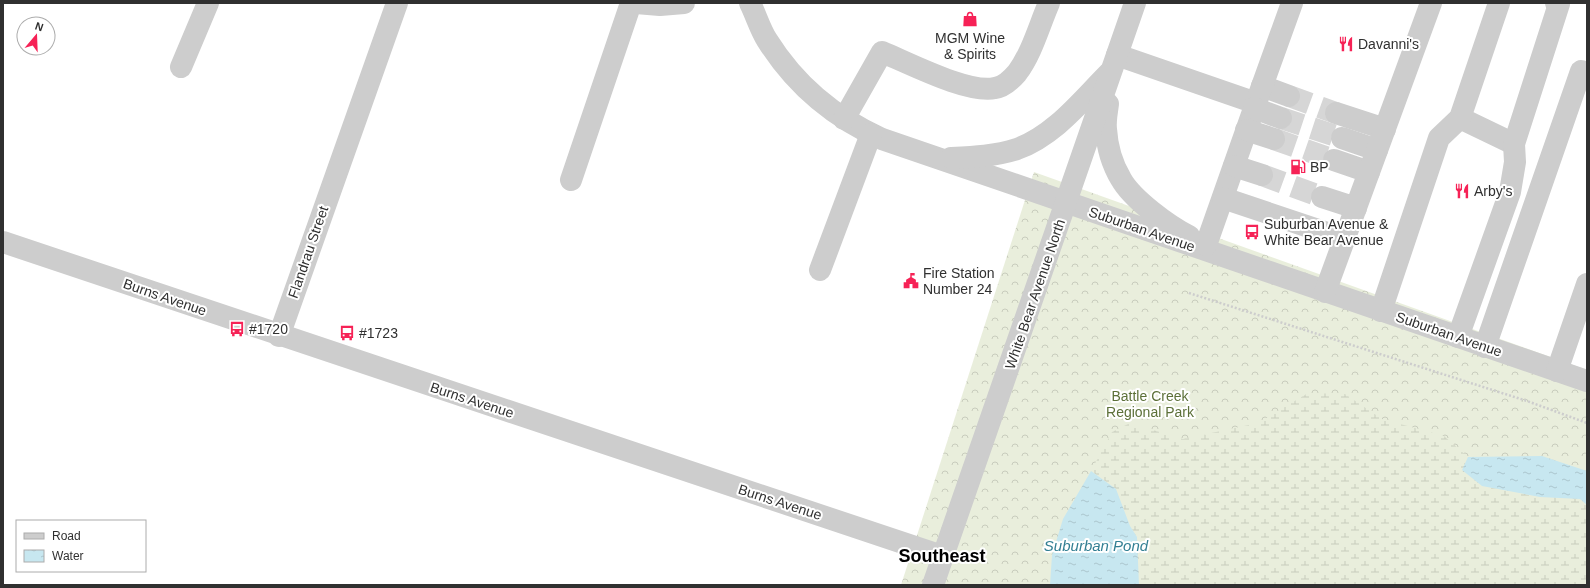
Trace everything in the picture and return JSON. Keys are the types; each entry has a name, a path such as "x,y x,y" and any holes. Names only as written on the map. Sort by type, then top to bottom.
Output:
{"street":[{"path":"181,67 208,3"},
{"name":"Flandrau Street","path":"279,336 397,3"},
{"path":"571,180 631,3"},
{"path":"636,3 660,5 684,3"},
{"name":"Suburban Avenue","path":"750,3 766,39 791,74 816,99 844,119 871,134 1486,347 1557,371 1586,378"},
{"path":"844,119 882,52 966,86 982,89 996,88 1007,83 1017,72 1028,55 1049,3"},
{"name":"White Bear Avenue North","path":"933,585 1135,3"},
{"path":"1206,246 1292,3"},
{"path":"1325,292 1431,3"},
{"path":"1381,311 1439,138 1460,118 1499,3"},
{"path":"1458,337 1510,192 1515,162 1514,144 1559,4 1556,3"},
{"path":"1115,62 1257,99 1289,96"},
{"path":"941,159 989,155 1017,149 1043,136 1060,124 1115,62"},
{"path":"1115,62 1106,128 1111,158 1121,180 1141,202 1176,230 1238,262"},
{"path":"1486,347 1580,71 1587,73"},
{"path":"1257,99 1281,118"},
{"path":"1336,113 1385,129"},
{"path":"1460,118 1514,144"},
{"path":"1246,130 1274,139"},
{"path":"820,270 871,134"},
{"path":"1342,138 1377,150"},
{"path":"1334,160 1369,172"},
{"path":"1234,166 1262,175"},
{"path":"1322,196 1356,208"},
{"path":"1223,198 1345,239"},
{"name":"Burns Avenue","path":"3,242 279,336 942,556"},
{"path":"1557,371 1587,284"}],"path":[{"path":"1189,293 1527,401 1587,423"}],"green space":[{"name":"Battle Creek Regional Park","path":"1034,172 1587,370 1587,585 901,585"},
{"path":"1308,393 1345,394 1382,419 1444,436 1468,457 1462,471 1482,486 1540,497 1580,499 1587,505 1587,585 1139,585 1137,537 1130,526 1116,489 1091,471 1112,432 1130,423 1183,439 1258,423"}],"water":[{"path":"1542,456 1587,471 1587,505 1580,499 1540,497 1482,486 1462,470 1468,457"},
{"name":"Suburban Pond","path":"1091,471 1116,489 1130,526 1137,537 1139,585 1050,585 1052,555 1063,519"}],"tunnel":[{"path":"1289,96 1336,113"},
{"path":"1281,118 1342,138"},
{"path":"1274,139 1334,160"},
{"path":"1262,175 1322,197"}],"place":[{"name":"MGM Wine & Spirits","path":"970,19"},
{"name":"Davanni's","path":"1346,44"},
{"name":"BP","path":"1298,167"},
{"name":"Arby's","path":"1462,191"},
{"name":"Suburban Avenue & White Bear Avenue","path":"1252,232"},
{"name":"Fire Station Number 24","path":"911,281"},
{"name":"#1720","path":"237,329"},
{"name":"#1723","path":"347,333"}],"district":[{"name":"Southeast","path":"942,556"}]}
